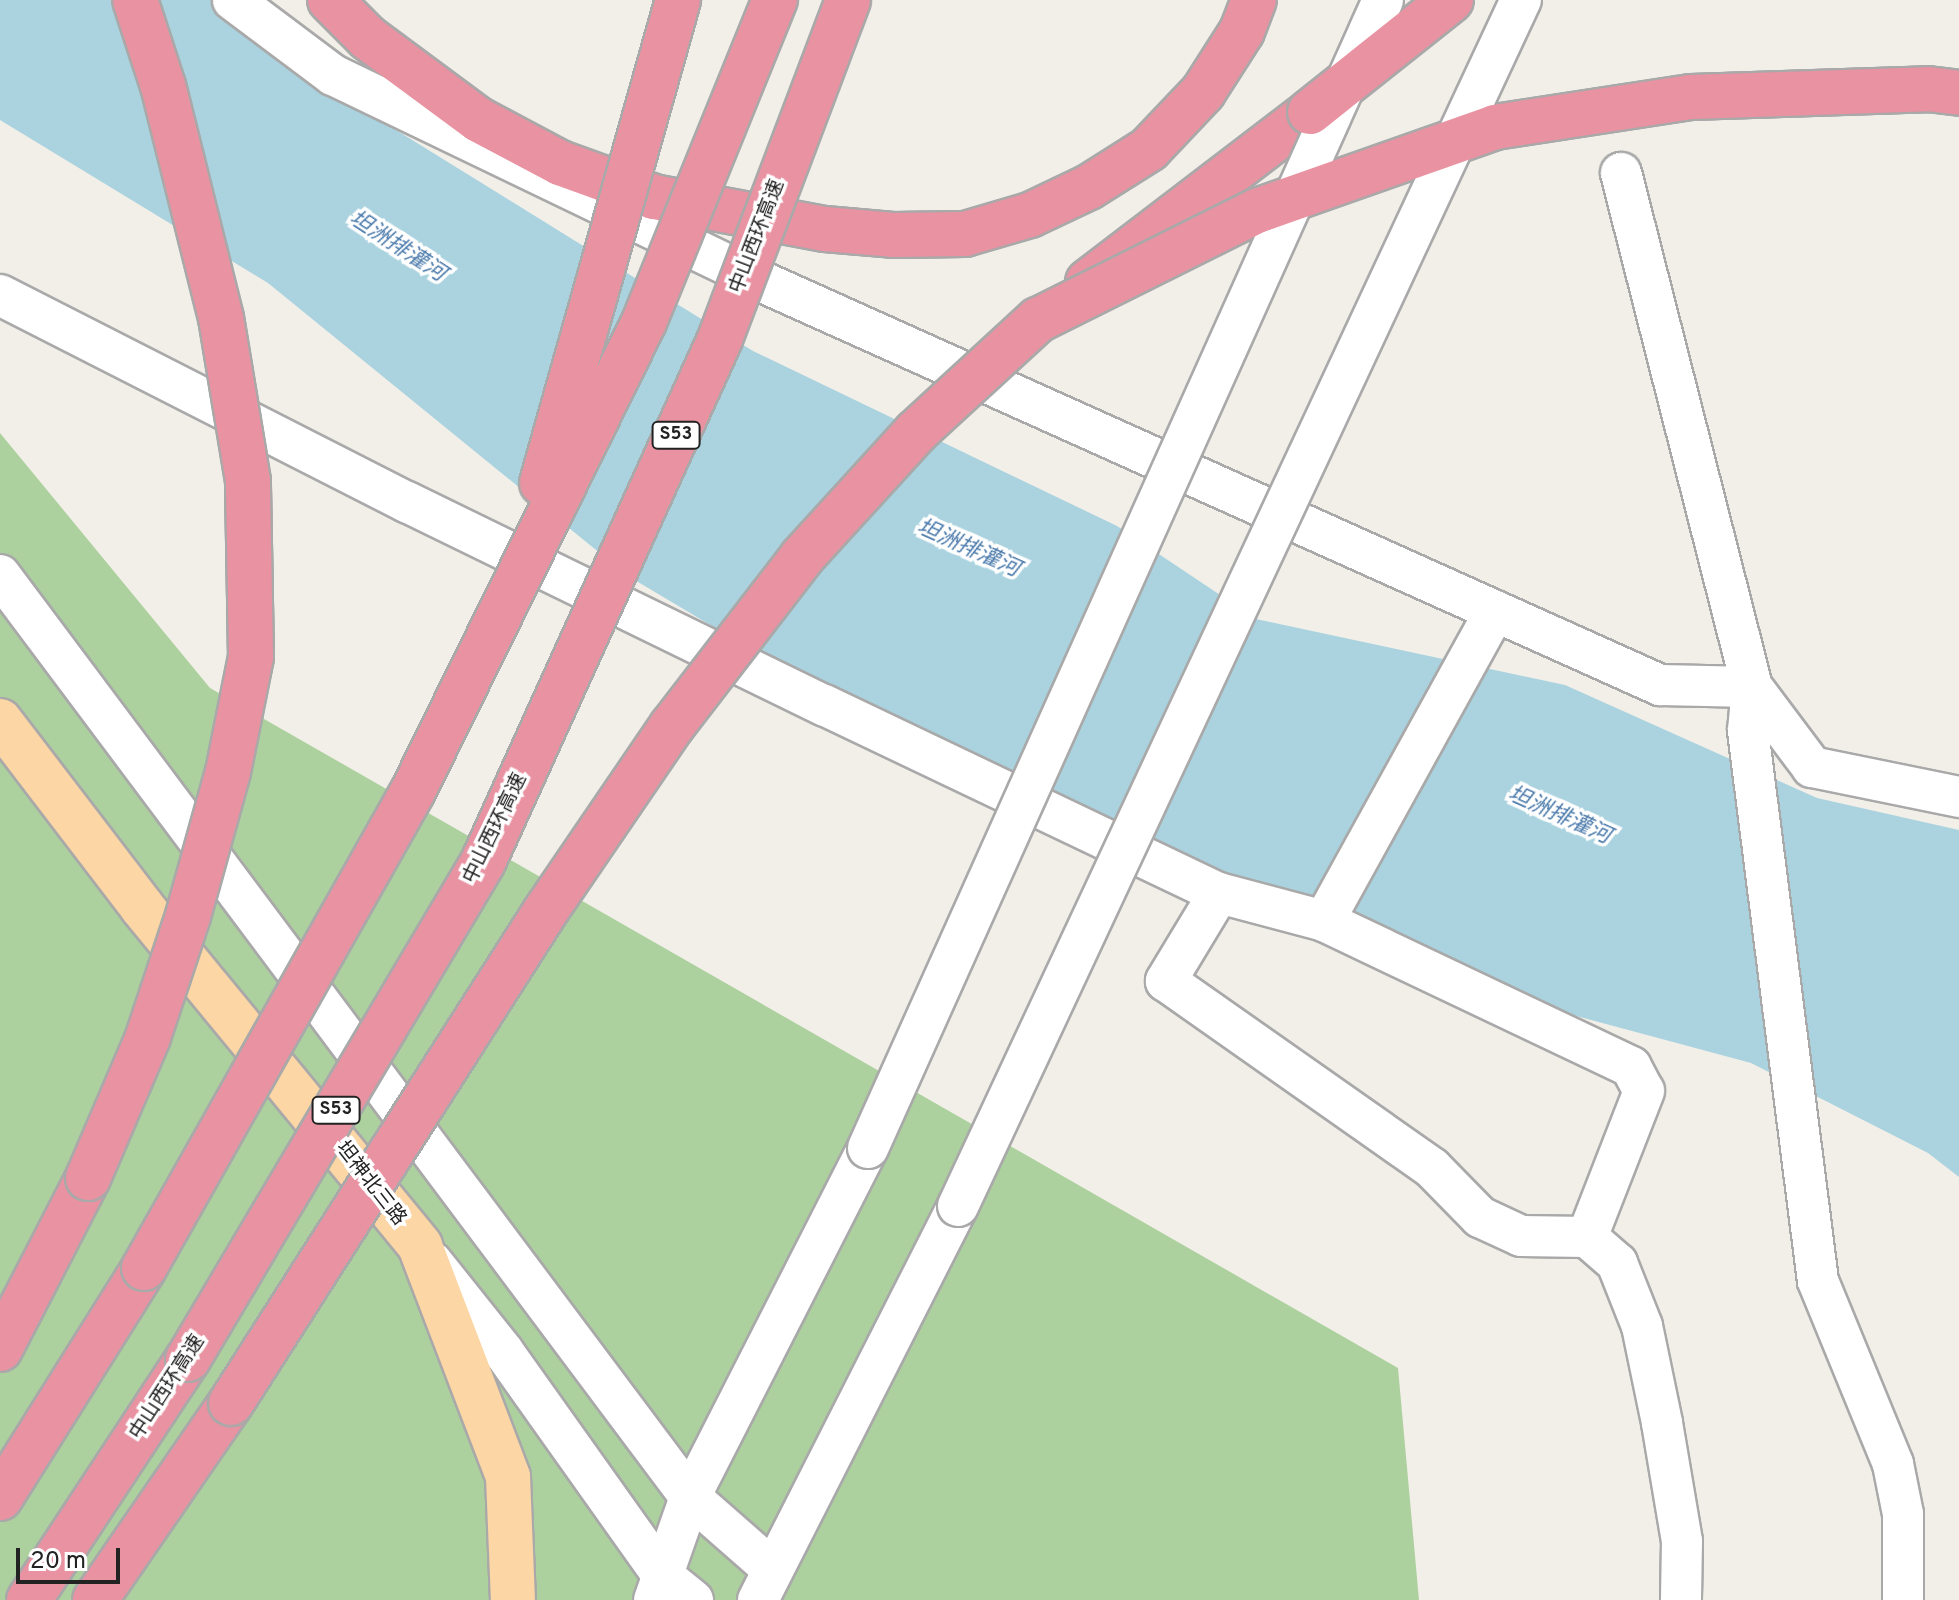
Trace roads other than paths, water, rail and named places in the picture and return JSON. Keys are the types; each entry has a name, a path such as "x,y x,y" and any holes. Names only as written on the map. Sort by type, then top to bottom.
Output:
{"highway":[{"path":"0,1349 88,1178 148,1037 188,916 228,772 251,657 248,481 221,318 163,86 135,0"},
{"path":"330,0 368,38 479,120 560,163 654,197 825,229 893,235 965,234 1030,215 1089,187 1149,149 1203,92 1242,31 1254,0"},
{"path":"514,584 678,0"},
{"path":"0,1498 144,1268 413,791 644,322 775,0"},
{"name":"中山西环高速","path":"29,1600 188,1359 483,862 720,339 848,0"},
{"path":"95,1600 231,1403 545,912 672,726 802,557 916,432 1038,320 1451,0"},
{"path":"1038,320 1257,211 1495,127 1691,97 1928,89 1959,93"}],"main road":[{"name":"坦神北三路","path":"0,721 142,907 420,1246 508,1477 513,1600"}],"street":[{"path":"233,0 333,75 756,279 1660,685 1752,687"},
{"path":"658,1588 690,1497 868,1148 1383,0"},
{"path":"0,575 690,1497 764,1584 958,1206 1521,0"},
{"path":"1621,173 1752,687 1748,731 1818,1281 1893,1464 1903,1514 1903,1600"},
{"path":"0,295 421,509 1219,893 1324,921 1631,1067 1644,1091 1587,1237"},
{"path":"1324,921 1495,611"},
{"path":"1752,687 1812,767 1959,797"},
{"path":"1219,893 1166,981 1432,1168 1480,1217 1521,1236 1587,1237 1617,1263 1642,1326 1682,1541 1681,1600"},
{"path":"420,1246 503,1351 658,1588 693,1600"}],"water":[{"name":"坦洲排灌河","path":"0,0 231,0 312,78 753,351 1117,526 1256,619 1565,685 1817,798 1959,830 1959,1177 1928,1153 1751,1063 1372,961 1058,832 628,576 268,283 0,120"}]}
